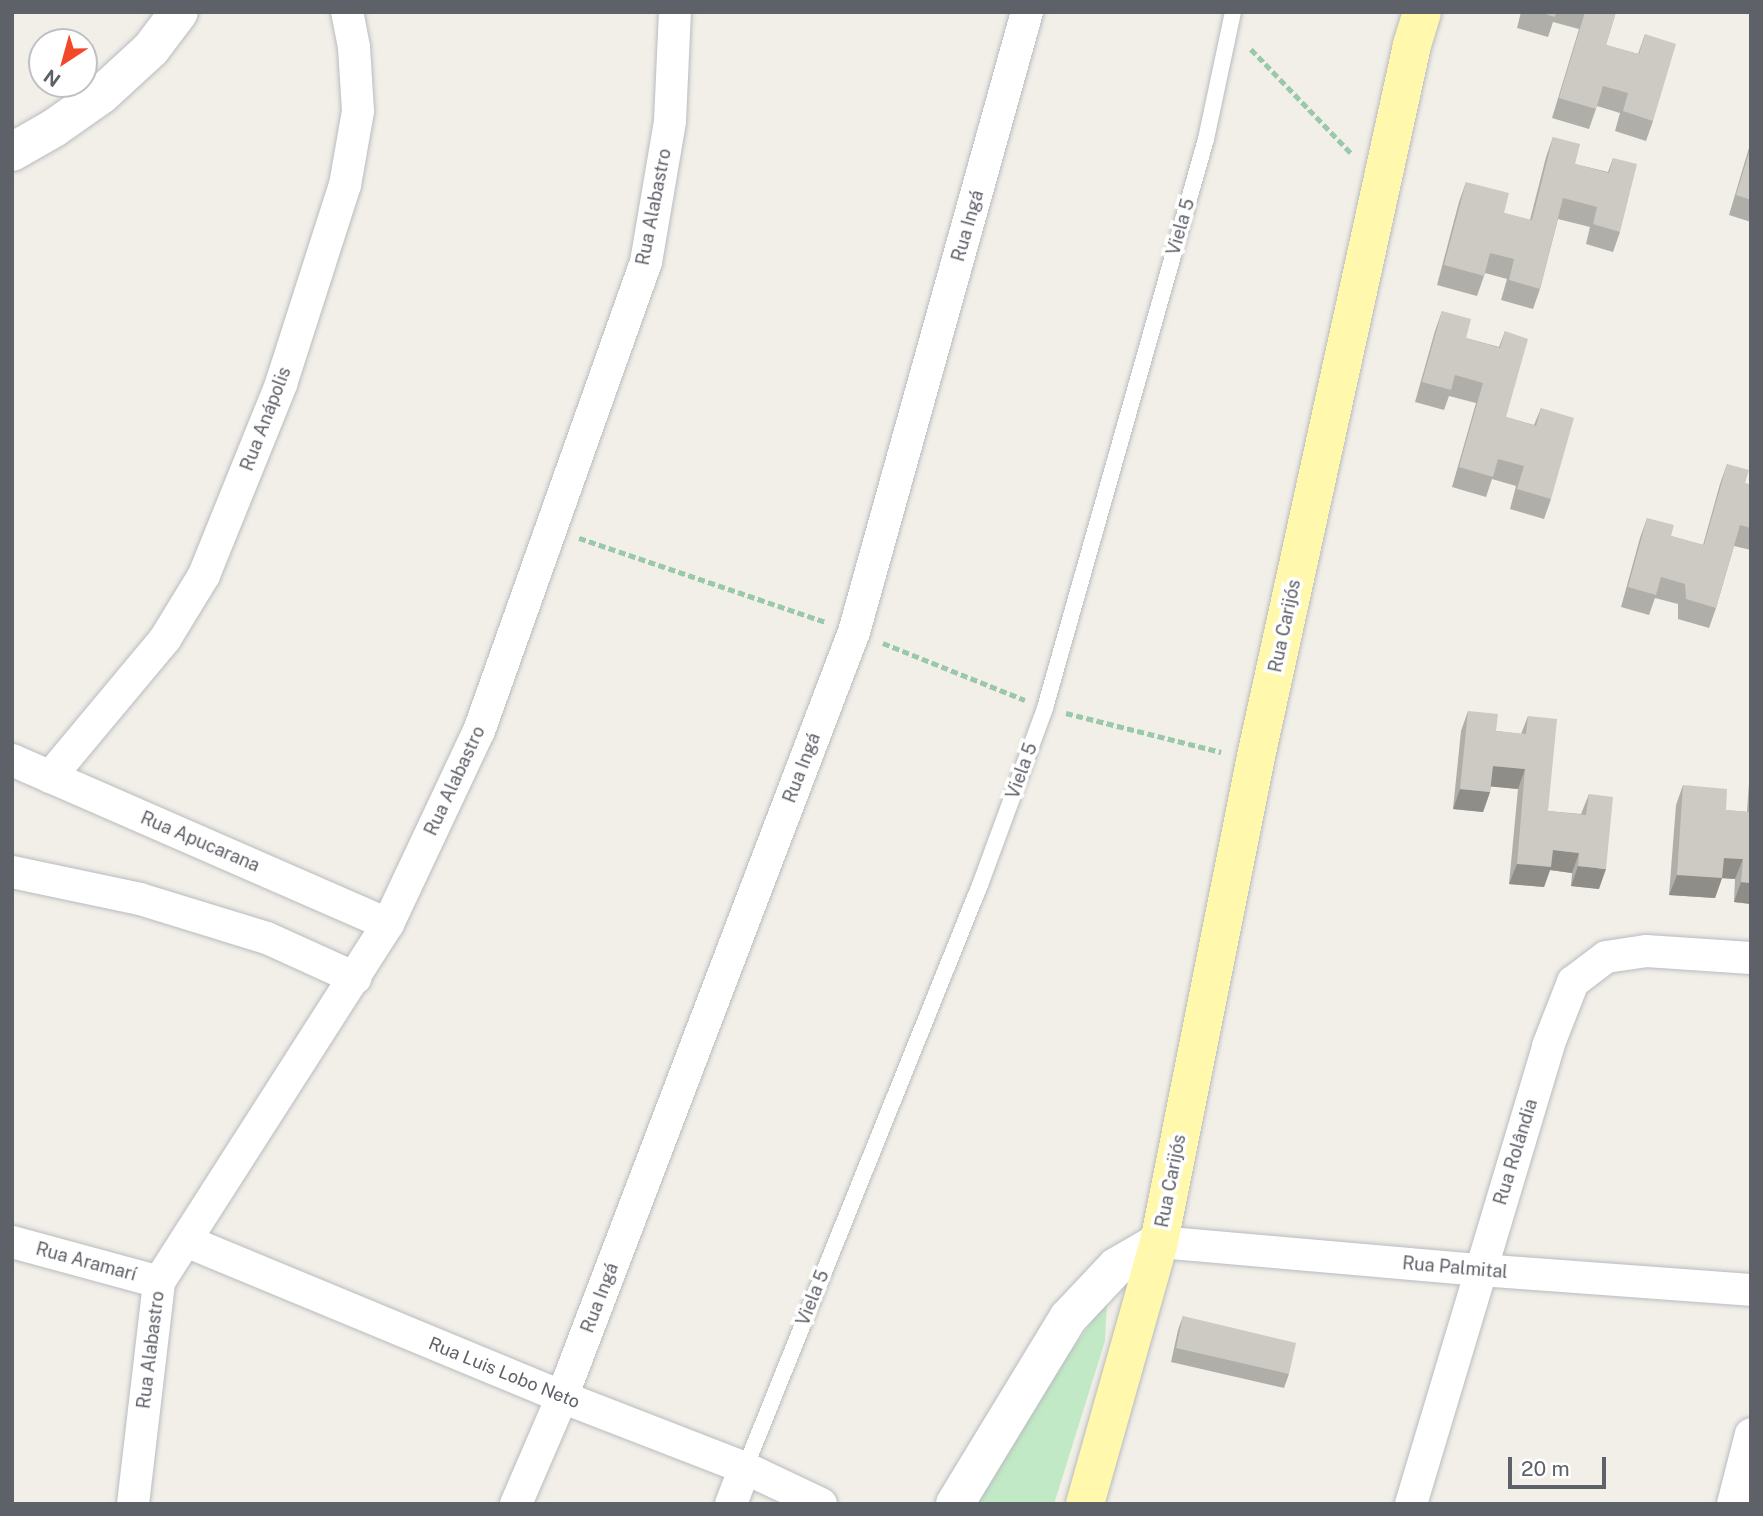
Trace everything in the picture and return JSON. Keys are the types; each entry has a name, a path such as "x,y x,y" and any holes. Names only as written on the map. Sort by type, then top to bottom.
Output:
{"main road":[{"name":"Rua Carijós","path":"1085,1504 1159,1242 1255,761 1381,184 1422,12"}],"street":[{"path":"12,152 54,128 102,94 151,49 179,12"},
{"name":"Rua Anápolis","path":"50,777 165,639 204,575 281,384 345,185 358,111 354,47 346,12"},
{"name":"Rua Alabastro","path":"133,1504 159,1282 388,924 479,731 646,262 670,121 675,12"},
{"name":"Rua Ingá","path":"516,1504 562,1397 854,632 1027,12"},
{"name":"Rua Apucarana","path":"12,760 388,924"},
{"path":"12,872 140,899 267,938 355,978"},
{"name":"Rua Rolândia","path":"1411,1504 1548,1046 1573,982 1606,957 1646,951 1751,958"},
{"name":"Rua Luis Lobo Neto","path":"186,1241 562,1397 745,1468 821,1504"},
{"name":"Rua Aramarí","path":"12,1242 159,1282"},
{"name":"Rua Palmital","path":"1159,1242 1751,1290"},
{"name":"Rua Carijós","path":"955,1504 1068,1318 1116,1267 1159,1242"},
{"path":"1733,1504 1751,1434"},
{"name":"Viela 5","path":"731,1504 745,1468"}],"lane":[{"name":"Viela 5","path":"745,1468 980,885 1045,708 1206,139 1232,20"}],"path":[{"path":"1232,20 1381,184"},
{"path":"551,529 854,632 1045,708 1255,761"}],"green space":[{"path":"1107,1300 1105,1341 1054,1504 974,1504 1024,1418"}],"building":[{"path":"1539,12 1556,12 1555,17"},
{"path":"1585,12 1616,12 1606,45 1639,54 1645,34 1676,44 1653,121 1623,111 1628,93 1603,86 1596,109 1559,98"},
{"path":"1553,137 1580,144 1575,164 1609,173 1613,158 1637,164 1620,232 1593,224 1597,207 1563,198 1540,289 1509,280 1514,259 1490,253 1484,276 1444,265 1466,182 1509,193 1504,213 1532,220"},
{"path":"1751,146 1751,200 1736,195"},
{"path":"1442,311 1471,319 1466,338 1500,348 1505,331 1528,339 1506,417 1536,426 1541,408 1574,418 1551,499 1517,489 1524,466 1498,459 1493,477 1459,467 1483,383 1455,375 1451,390 1422,382"},
{"path":"1727,464 1749,470 1745,483 1751,485 1751,528 1740,525 1716,608 1686,599 1685,584 1661,577 1656,595 1628,587 1647,518 1674,525 1671,536 1704,545"},
{"path":"1468,711 1498,714 1496,731 1526,734 1528,716 1557,719 1548,811 1586,815 1589,794 1613,797 1606,869 1578,866 1579,853 1553,850 1551,867 1517,864 1525,769 1493,766 1490,792 1460,789"},
{"path":"1683,785 1727,789 1726,810 1751,812 1751,883 1741,882 1743,859 1724,858 1722,878 1677,875"},
{"path":"1183,1316 1296,1343 1289,1374 1176,1348"}]}
